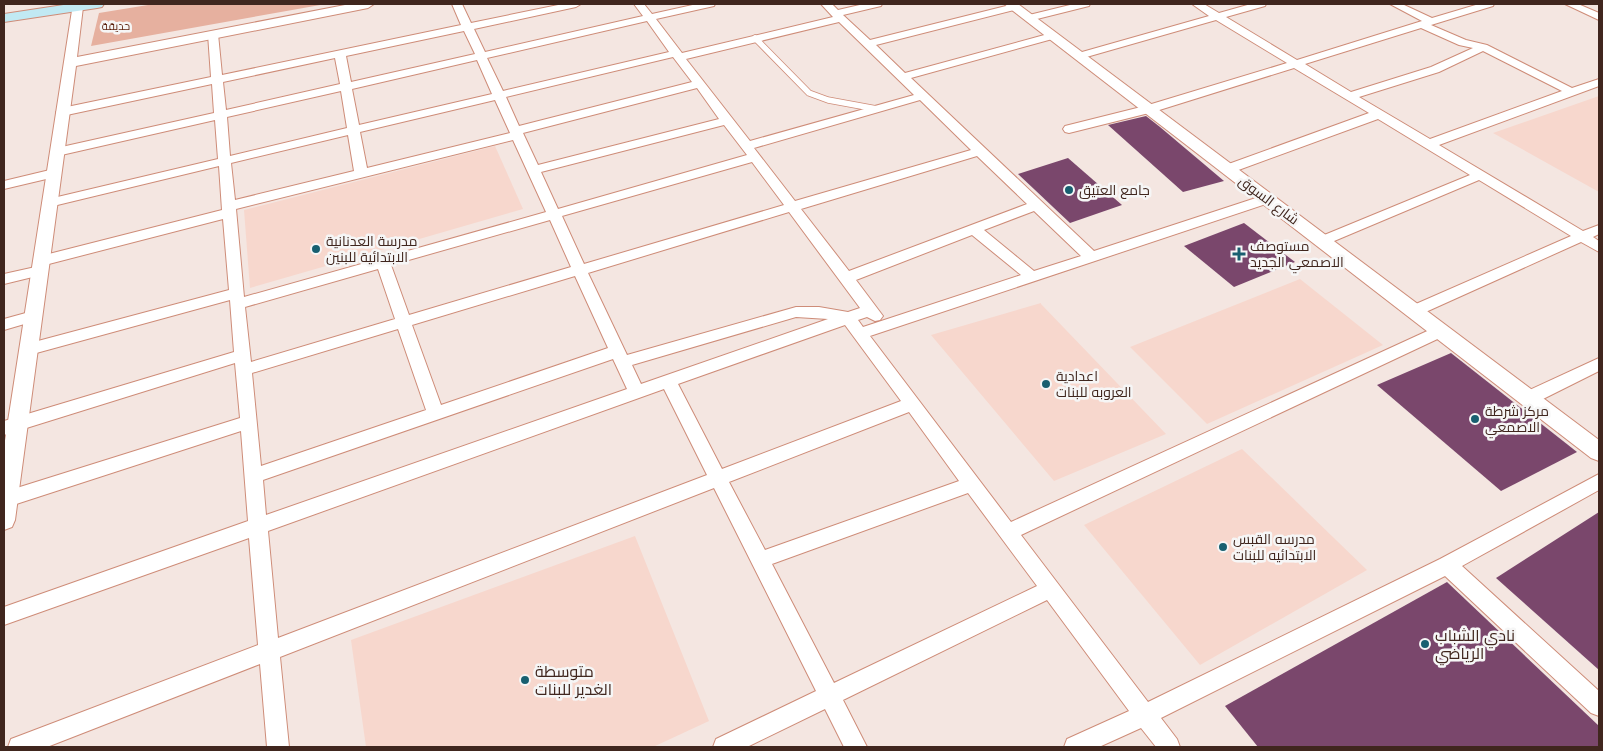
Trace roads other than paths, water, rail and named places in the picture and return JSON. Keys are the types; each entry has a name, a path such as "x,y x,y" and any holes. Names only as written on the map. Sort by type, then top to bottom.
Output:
{"main road":[{"path":"4,18 98,4"}],"street":[{"path":"70,63 368,4"},
{"path":"457,4 636,392"},
{"path":"62,112 576,4"},
{"path":"640,4 883,326"},
{"path":"56,152 710,4"},
{"path":"826,4 1091,257"},
{"path":"49,203 499,95 755,38 876,4"},
{"path":"1029,18 1085,4"},
{"path":"1197,4 1599,247"},
{"path":"1079,56 1261,4"},
{"path":"1395,4 1463,43 1483,47 1572,92"},
{"path":"1069,129 1149,109 1489,4"},
{"path":"1570,4 1599,17"},
{"path":"868,44 1012,5"},
{"name":"شارع السوق","path":"1012,5 1599,452"},
{"path":"4,520 11,426 29,349 78,7"},
{"path":"213,34 278,747"},
{"path":"903,77 1052,36"},
{"path":"1349,96 1443,67 1464,59 1483,47"},
{"path":"340,54 361,173"},
{"path":"1429,144 1599,82"},
{"path":"4,279 40,266 229,209 700,84"},
{"path":"29,349 383,262 554,213 922,96"},
{"path":"1228,170 1379,114"},
{"path":"534,170 728,120"},
{"path":"11,426 403,322 980,151"},
{"path":"4,185 54,173"},
{"path":"1322,241 1481,175"},
{"path":"860,334 1267,199"},
{"path":"846,278 1036,205"},
{"path":"974,229 1032,277"},
{"path":"1414,311 1599,230"},
{"path":"383,262 434,414"},
{"path":"4,616 870,310"},
{"path":"253,476 434,414 620,357 796,312 819,312 847,317 1169,747"},
{"path":"4,325 33,316"},
{"path":"1008,532 1441,331"},
{"path":"1529,398 1599,364"},
{"path":"668,381 856,747"},
{"path":"19,747 912,404"},
{"path":"7,499 248,422"},
{"path":"1075,747 1145,715 1448,565 1599,481"},
{"path":"760,560 972,484"},
{"path":"1448,565 1599,705"},
{"path":"724,747 1050,589"}],"lane":[{"path":"755,38 809,93 828,100 877,109"}],"place":[{"name":"جامع العتيق","path":"1069,190"},
{"name":"مدرسة العدنانية الابتدائية للبنين","path":"316,249"},
{"name":"مستوصف الاصمعي الجديد","path":"1239,254"},
{"name":"اعدادية العروبه للبنات","path":"1046,384"},
{"name":"مركز شرطة الاصمعي","path":"1475,419"},
{"name":"مدرسه القبس الابتدائيه للبنات","path":"1223,547"},
{"name":"نادي الشباب الرياضي","path":"1425,644"},
{"name":"متوسطة الغدير للبنات","path":"525,680"}],"park label":[{"name":"حديقة","path":"116,26"}]}
